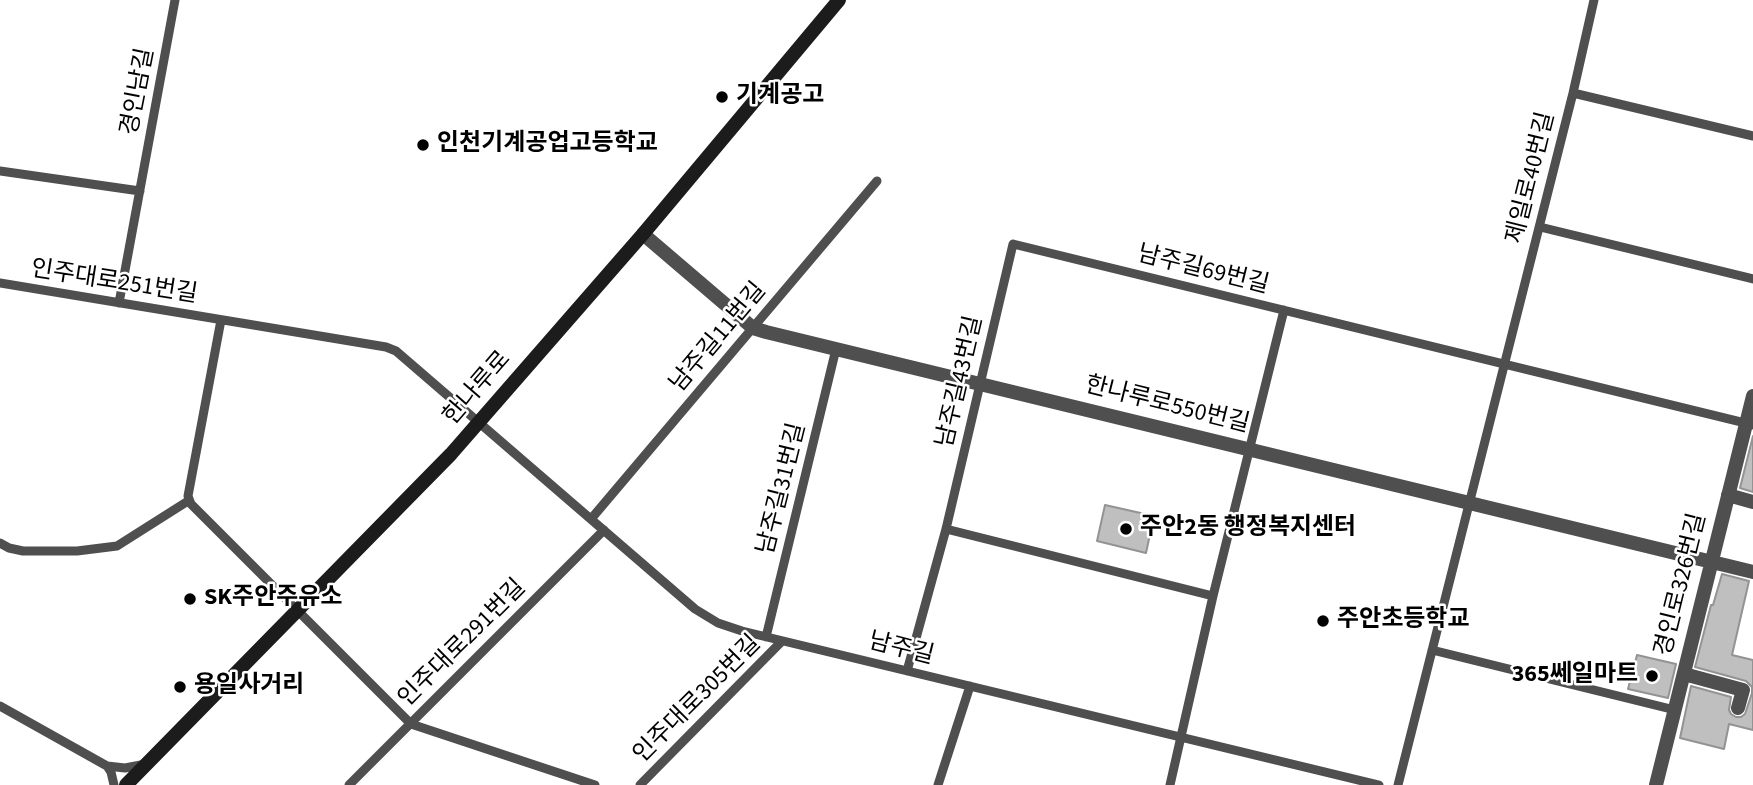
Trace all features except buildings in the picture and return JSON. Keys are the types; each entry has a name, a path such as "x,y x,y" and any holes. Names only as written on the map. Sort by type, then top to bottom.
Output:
{"main road":[{"name":"한나루로","path":"133,784 147,764 451,454 643,234 839,0"}],"street":[{"name":"한나루로550번길","path":"643,234 753,328 1753,572"},
{"name":"경인로326번길","path":"1656,785 1728,495 1750,424 1753,396"},
{"path":"1728,495 1753,502"},
{"path":"1684,674 1742,690 1738,708"}],"lane":[{"name":"경인남길","path":"119,303 175,0"},
{"name":"제일로40번길","path":"1398,785 1573,93 1594,0"},
{"path":"1573,93 1753,136"},
{"path":"0,171 140,191"},
{"name":"남주길11번길","path":"591,519 877,181"},
{"path":"1539,227 1753,279"},
{"name":"남주길69번길","path":"1013,244 1284,310 1213,596 1170,785"},
{"name":"남주길43번길","path":"907,671 946,529 1013,244"},
{"name":"인주대로251번길","path":"0,283 386,348 396,351 478,423"},
{"path":"1284,310 1750,424"},
{"name":"인주대로251번길","path":"188,500 221,320"},
{"name":"남주길31번길","path":"766,637 836,349"},
{"name":"남주길","path":"478,423 695,609 718,623 782,641 1379,785"},
{"path":"0,543 23,551 77,551 117,546 188,500 411,724 595,785"},
{"path":"946,529 1213,596"},
{"name":"인주대로291번길","path":"349,785 604,530"},
{"name":"인주대로305번길","path":"640,785 782,641"},
{"path":"1432,650 1675,710"},
{"path":"938,785 970,686"},
{"path":"0,706 107,766 125,768 147,764"},
{"path":"107,766 114,785"}],"place":[{"name":"기계공고","path":"722,97"},
{"name":"인천기계공업고등학교","path":"423,145"},
{"name":"주안2동 행정복지센터","path":"1126,529"},
{"name":"SK주안주유소","path":"190,599"},
{"name":"주안초등학교","path":"1323,621"},
{"name":"365쎄일마트","path":"1652,676"},
{"name":"용일사거리","path":"180,687"}]}
